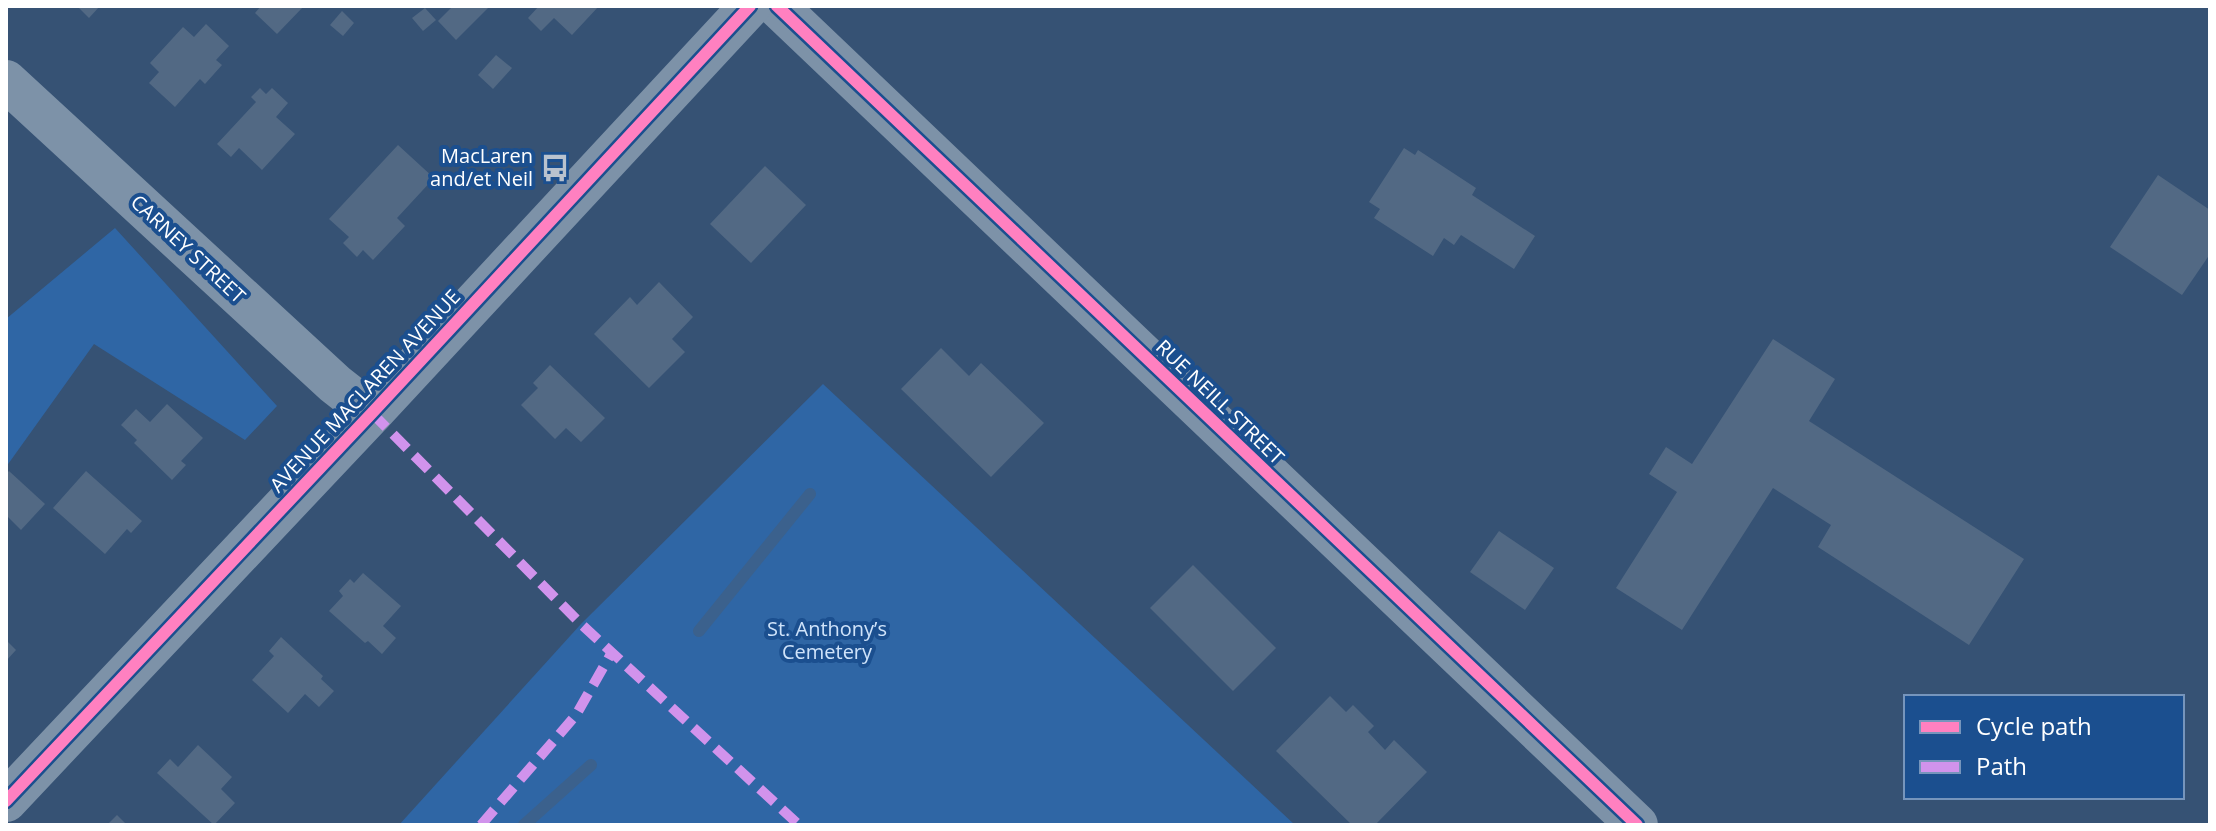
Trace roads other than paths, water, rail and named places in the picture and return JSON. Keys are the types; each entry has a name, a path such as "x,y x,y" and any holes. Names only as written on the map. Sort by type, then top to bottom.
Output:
{"street":[{"name":"AVENUE MACLAREN AVENUE","path":"6,801 750,6"},
{"name":"RUE NEILL STREET","path":"777,6 1637,825"},
{"name":"CARNEY STREET","path":"6,81 335,384 372,413"}],"waterway":[{"path":"699,631 810,494"},
{"path":"524,825 591,765"}],"place":[{"name":"MacLaren and/et Neil","path":"555,168"}],"park label":[{"name":"St. Anthony’s Cemetery","path":"827,640"}]}
